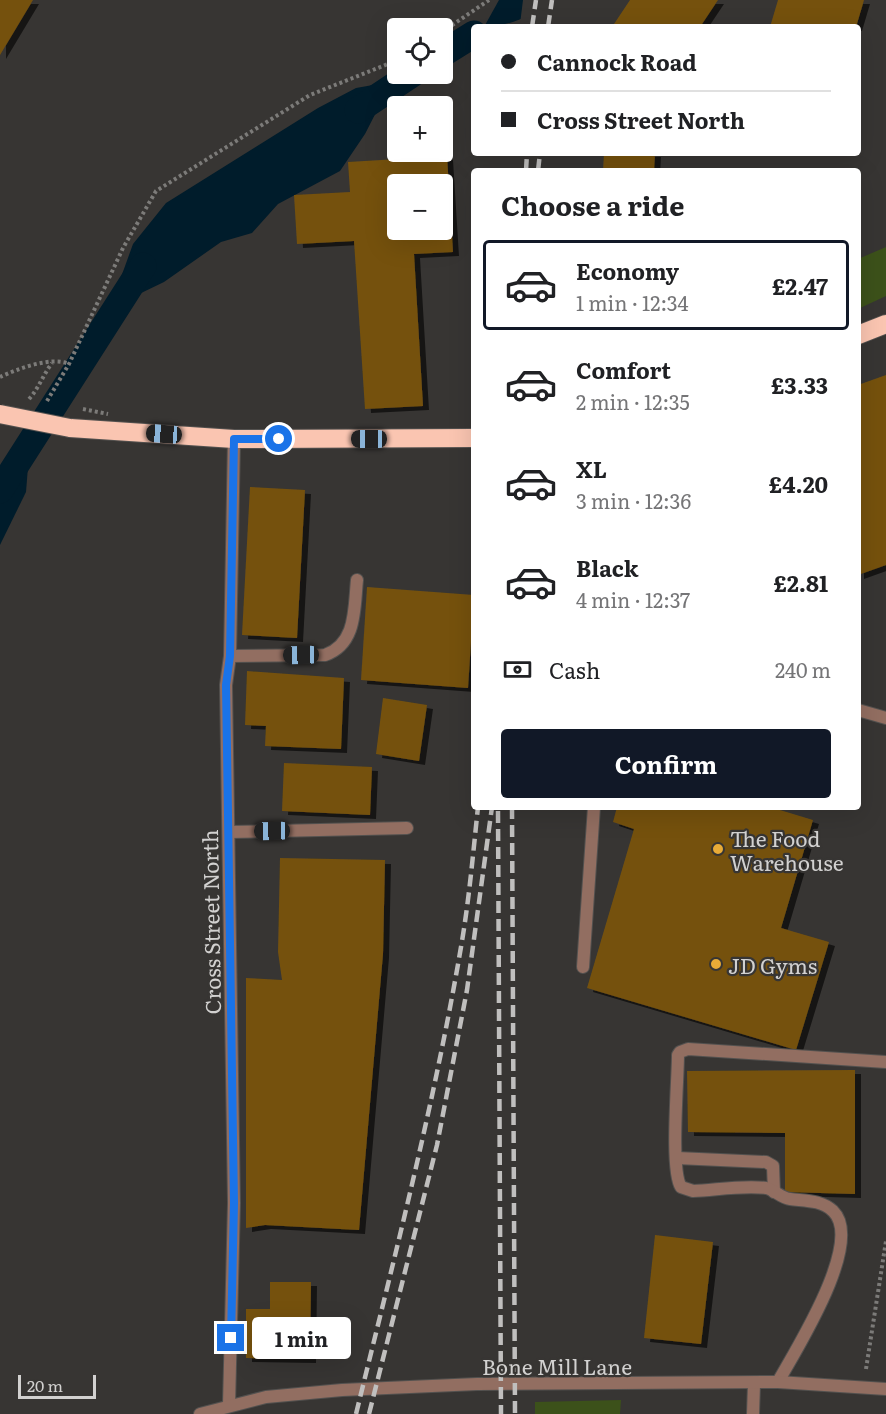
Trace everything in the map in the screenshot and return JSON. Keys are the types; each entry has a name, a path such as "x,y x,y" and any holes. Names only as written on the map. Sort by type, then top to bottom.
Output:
{"highway":[{"path":"861,334 886,324"},
{"path":"0,414 70,428 234,439 471,438"}],"street":[{"name":"Cross Street North","path":"229,1405 234,1203 226,685 230,656 234,439"},
{"path":"230,656 325,655 337,651 345,643 353,626 357,580"},
{"path":"861,711 886,718"},
{"path":"583,967 594,810"},
{"path":"229,832 406,828"},
{"path":"778,1382 830,1284 837,1263 841,1232 837,1215 826,1206 788,1199 765,1188 686,1189 677,1179 678,1055 683,1050 886,1062"},
{"path":"677,1158 766,1162 773,1166 774,1192"},
{"name":"Bone Mill Lane","path":"200,1414 266,1397 342,1390 477,1384 754,1384 778,1382 886,1389"},
{"path":"753,1414 754,1384"}],"path":[{"path":"453,25 489,0"},
{"path":"40,405 49,399 69,364 123,248 156,191 310,95 387,64"},
{"path":"0,377 15,370 53,362 62,361 69,364"},
{"path":"29,399 38,389 42,376 53,362"},
{"path":"863,1388 886,1241"}],"green space":[{"path":"886,247 886,296 861,308 861,258"},
{"path":"621,1400 620,1414 535,1414 535,1402"}],"water":[{"path":"499,0 555,0 521,19 504,24 486,24"},
{"path":"373,85 388,89 365,134 340,171 278,204 252,233 221,242 164,282 137,295 122,296 120,280 133,244 166,203 318,108 356,88"},
{"path":"30,442 26,492 0,545 0,468 9,456"}],"pier":[{"path":"523,0 558,0 529,21 520,24"}],"building":[{"path":"0,0 33,0 0,55"},
{"path":"630,0 718,0 702,24 614,24"},
{"path":"778,0 864,0 857,24 771,24"},
{"path":"604,156 655,156 654,168 603,168"},
{"path":"387,160 387,162 447,162 448,174 387,174 387,240 452,240 453,252 414,254 423,406 365,409 354,241 297,244 294,195 350,192 348,162"},
{"path":"886,375 886,565 861,574 861,384"},
{"path":"250,487 305,490 297,638 242,635"},
{"path":"367,587 471,595 468,688 361,680"},
{"path":"247,671 344,678 341,749 265,746 266,726 245,725"},
{"path":"383,698 427,705 419,761 376,754"},
{"path":"284,763 372,767 370,815 282,811"},
{"path":"616,810 780,810 813,820 781,928 829,942 796,1050 587,988 634,829 613,822"},
{"path":"280,858 385,860 383,954 359,1230 265,1225 246,1228 246,978 282,980 278,952"},
{"path":"855,1070 855,1194 785,1192 785,1133 688,1132 687,1071"},
{"path":"655,1235 713,1242 701,1344 644,1338"},
{"path":"270,1282 311,1282 310,1359 246,1358 246,1309 270,1309"}],"waterway":[{"path":"453,47 471,36"},
{"path":"358,110 397,84"},
{"path":"0,490 143,266"}],"railway":[{"path":"532,24 536,0"},
{"path":"548,24 552,0"},
{"path":"526,168 527,156"},
{"path":"538,168 540,156"},
{"path":"356,1414 439,1065 464,930 478,810"},
{"path":"369,1414 437,1145 467,990 492,810"},
{"path":"512,810 515,1414"},
{"path":"498,811 501,1414"}],"place":[{"name":"The Food Warehouse","path":"718,849"},
{"name":"JD Gyms","path":"716,964"}],"route":[{"path":"231,1338 234,1203 226,685 230,656 234,439 279,439"}]}
